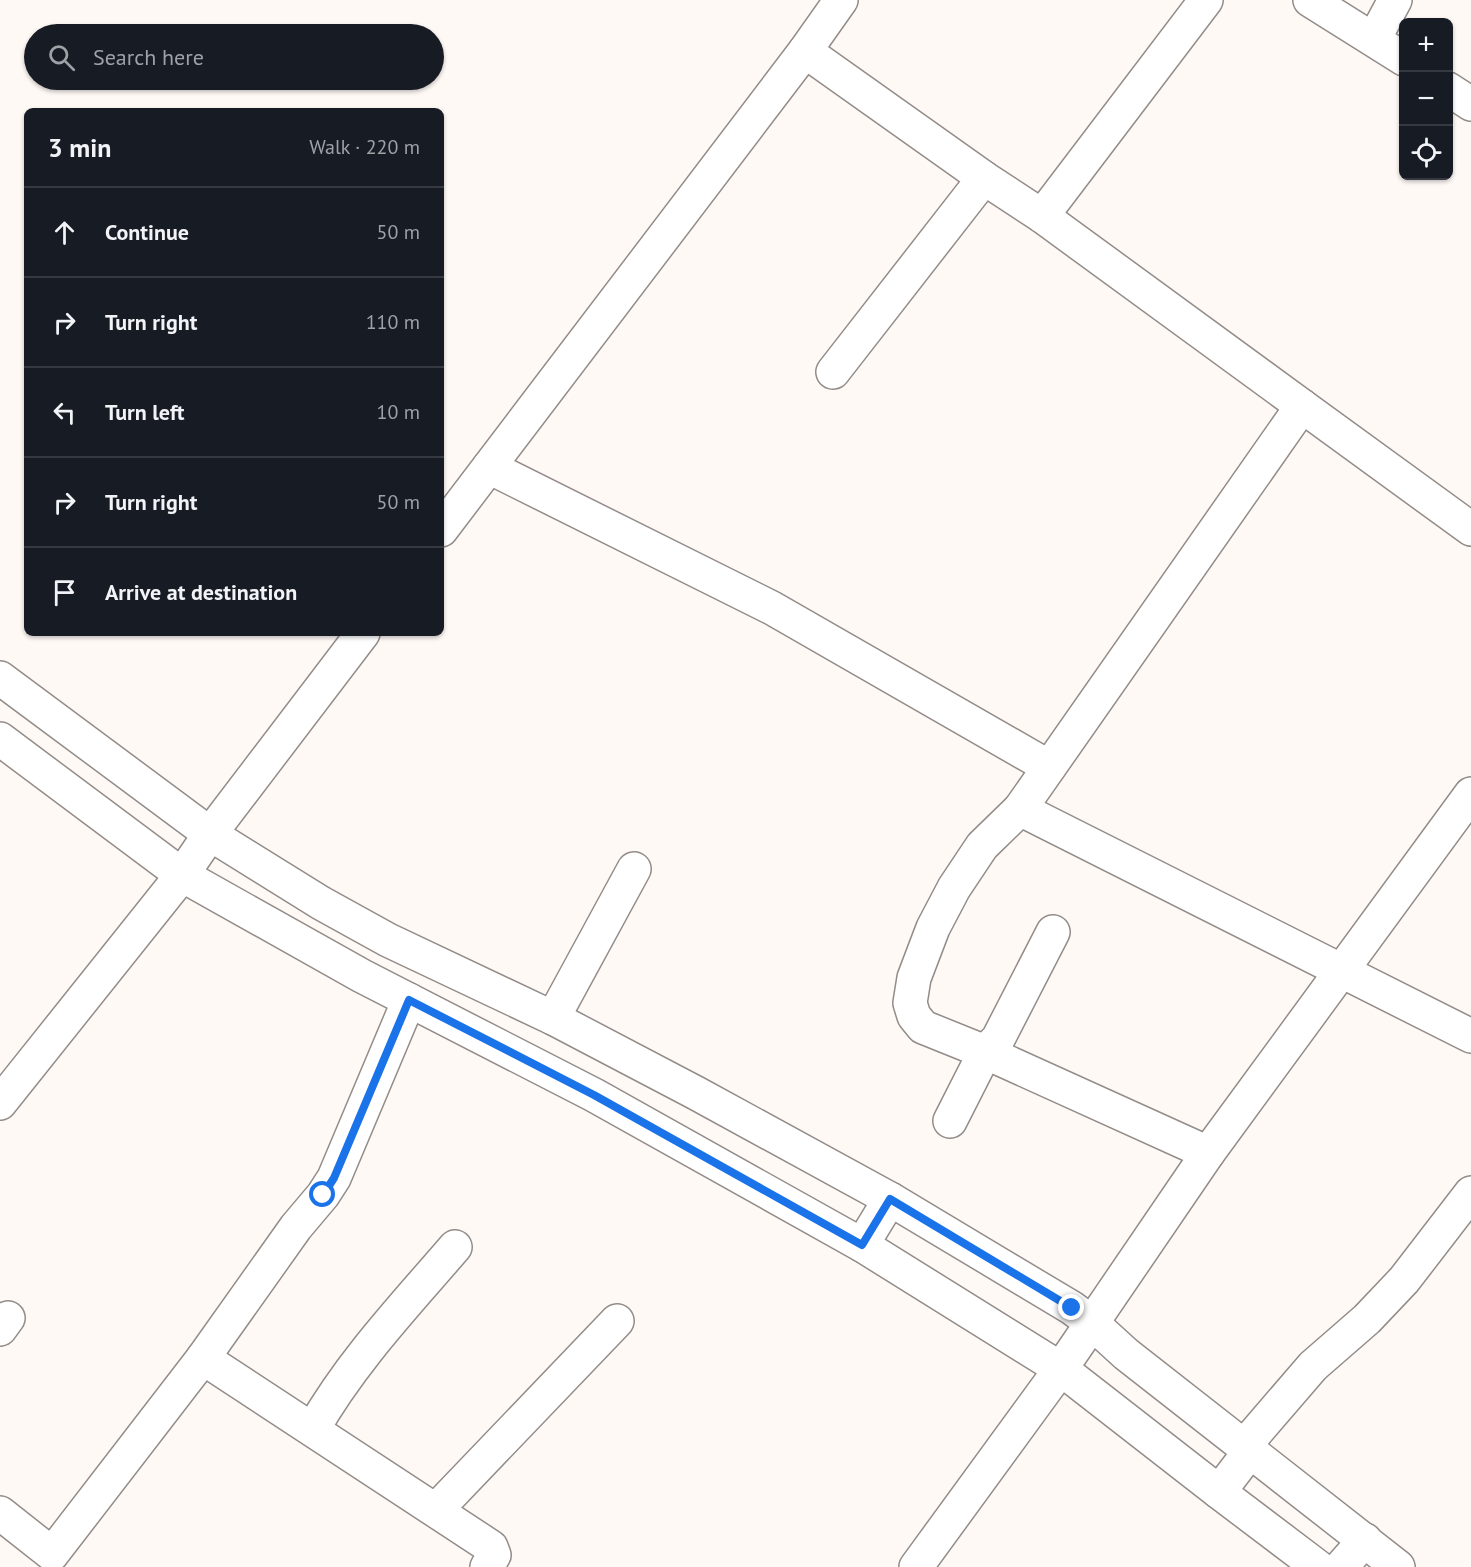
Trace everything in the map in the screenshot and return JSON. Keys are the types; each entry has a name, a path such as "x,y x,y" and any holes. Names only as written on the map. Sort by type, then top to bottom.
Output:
{"street":[{"path":"444,526 805,51 841,0"},
{"path":"1042,216 1206,0"},
{"path":"1310,0 1399,56"},
{"path":"1374,39 1395,0"},
{"path":"805,51 984,178 1042,216 1471,529"},
{"path":"1453,92 1471,104"},
{"path":"834,372 984,178"},
{"path":"1208,1153 985,1052 923,1027 914,1016 910,1003 914,978 929,938 954,888 982,846 1020,809 1302,406"},
{"path":"489,467 772,608 1049,767"},
{"path":"6,1084 184,873 208,836 361,636"},
{"path":"10,698 208,836 388,940 469,1007 594,1095 863,1243 1062,1368 1318,1567"},
{"path":"0,740 184,873 362,976 409,1000 553,1018 696,1093 1072,1308 1247,1452 1355,1552 1398,1567"},
{"path":"916,1567 1062,1368 1208,1153 1471,795"},
{"path":"1020,809 1471,1036"},
{"path":"553,1018 634,869"},
{"path":"950,1121 985,1052 998,1039 1053,932"},
{"path":"0,1513 62,1561 296,1227 334,1178 409,1000"},
{"path":"1220,1491 1313,1366 1367,1319 1404,1280 1471,1193"},
{"path":"863,1243 888,1203"},
{"path":"313,1429 332,1395 455,1247"},
{"path":"436,1510 617,1321"},
{"path":"203,1358 491,1547 494,1555 487,1567"}],"route":[{"path":"323,1195 334,1178 409,1000 594,1095 862,1245 890,1199 1072,1308"}]}
